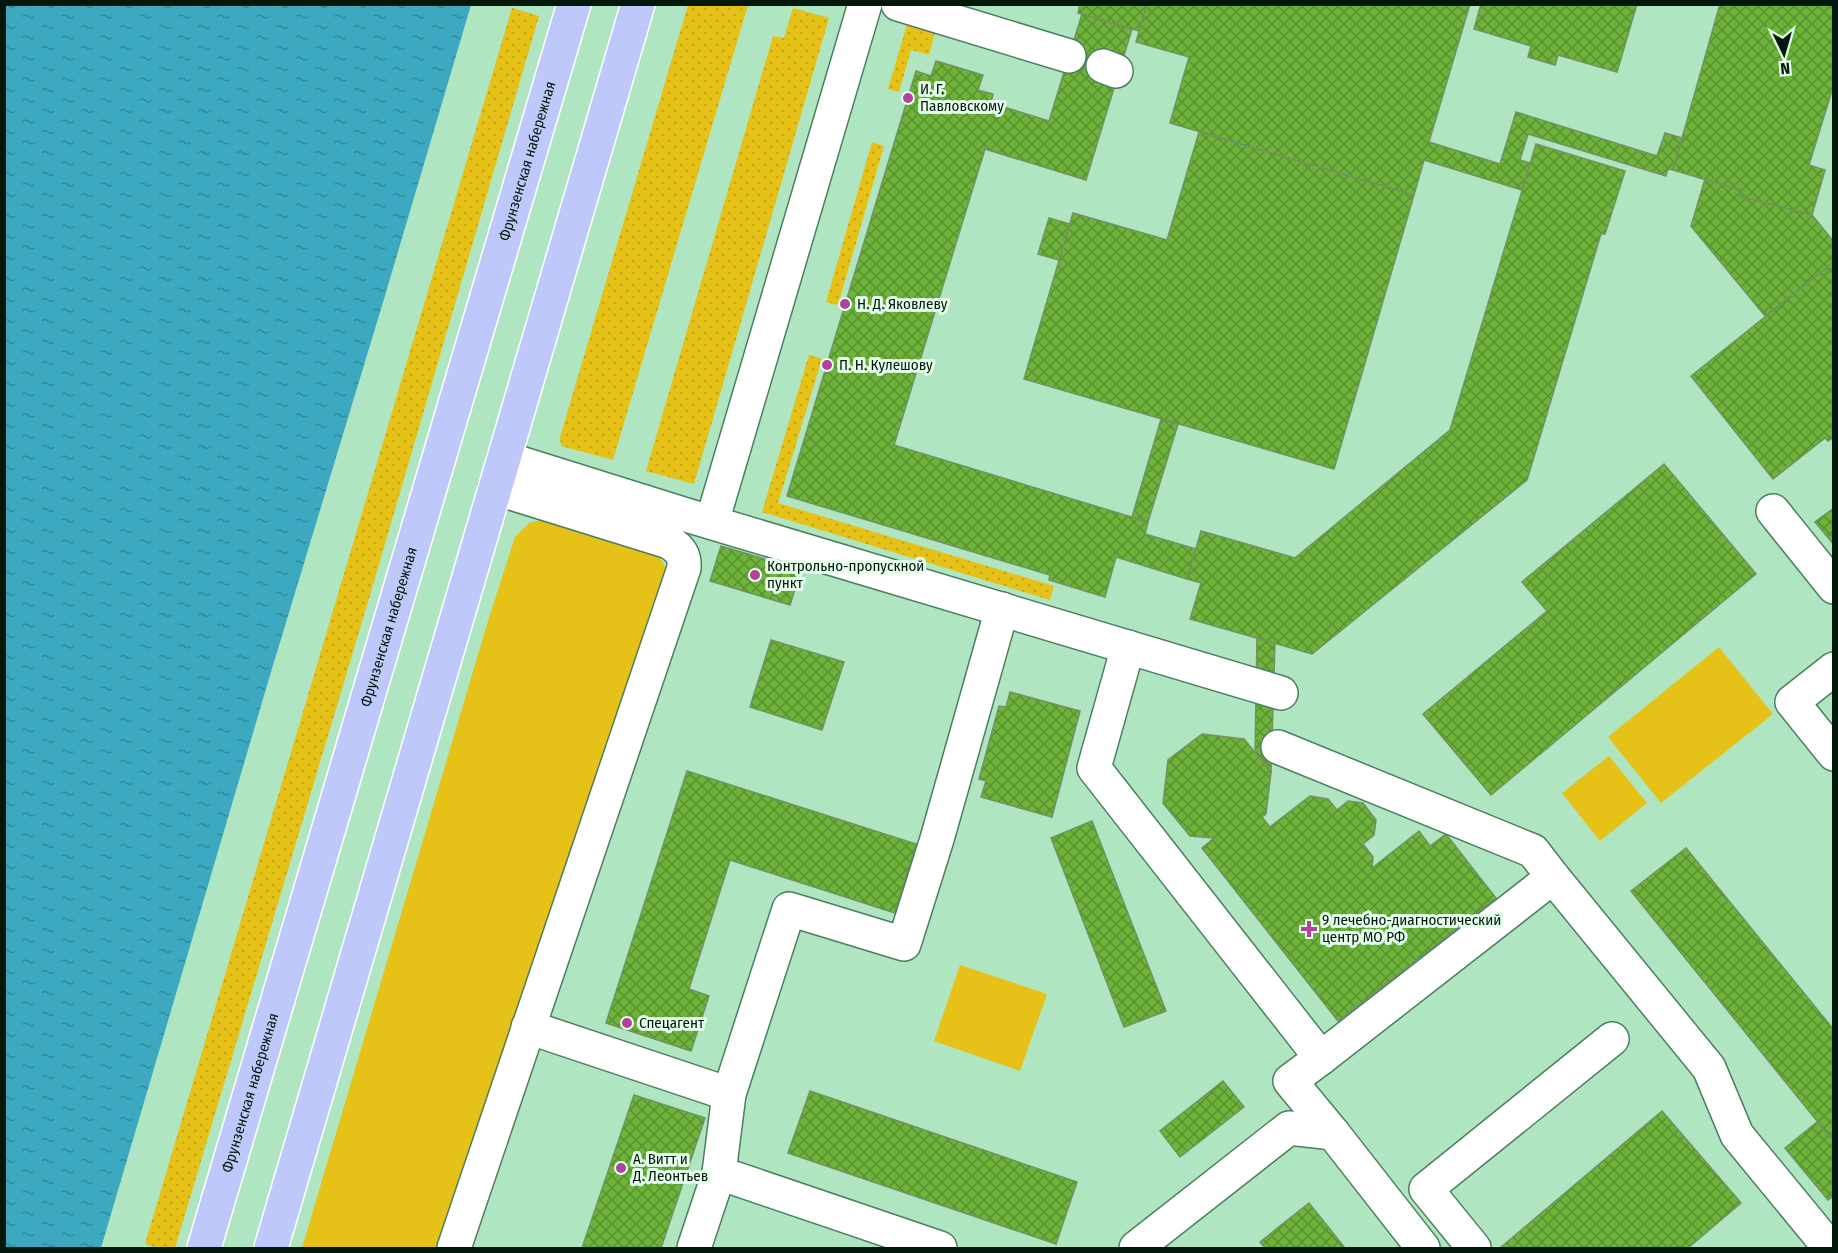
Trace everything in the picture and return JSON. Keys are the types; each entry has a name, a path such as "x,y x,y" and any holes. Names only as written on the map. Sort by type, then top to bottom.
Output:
{"main road":[{"name":"Фрунзенская набережная","path":"204,1248 574,4"},
{"path":"271,1248 638,4"}],"lane":[{"path":"712,522 865,4"},
{"path":"898,4 1069,56"},
{"path":"499,473 712,522 1281,693"},
{"path":"454,1248 684,568 682,552 669,542 499,473"},
{"path":"1773,511 1833,587"},
{"path":"694,1248 719,1173 729,1094 789,909 904,944 937,839 1002,609"},
{"path":"1128,647 1094,768 1321,1058"},
{"path":"1833,669 1792,702 1833,754"},
{"path":"1278,747 1533,850 1709,1068 1737,1135 1830,1248"},
{"path":"1450,1220 1422,1246 1290,1081 1553,877"},
{"path":"528,1027 729,1094"},
{"path":"1474,1248 1426,1189 1612,1039"},
{"path":"1136,1248 1289,1128 1333,1133"},
{"path":"719,1173 940,1248"}],"shaded area":[{"path":"688,5 748,5 613,460 561,446 560,437"},
{"path":"512,8 539,16 373,585 175,1248 158,1248 145,1244"},
{"path":"793,8 829,18 694,484 646,471 773,36 784,38"},
{"path":"908,21 936,29 929,55 911,50 899,92 888,89"},
{"path":"872,142 884,146 838,305 826,302"},
{"path":"809,355 822,359 778,503 1054,586 1050,600 762,512"},
{"path":"546,519 650,550 661,559 668,573 443,1248 302,1248 515,537 529,523"},
{"path":"1719,647 1773,714 1661,803 1608,737"},
{"path":"1609,756 1647,803 1600,841 1562,793"},
{"path":"960,965 1047,994 1020,1071 934,1041"}],"water":[{"path":"5,4 471,5 101,1248 5,1248"}],"building":[{"path":"1080,4 1202,4 1190,46 1078,13"},
{"path":"1147,4 1470,4 1429,142 1500,164 1516,112 1657,156 1665,133 1682,138 1673,170 1668,169 1666,176 1528,134 1520,160 1530,163 1522,190 1424,160 1414,195 1170,123 1189,57 1136,42"},
{"path":"1481,4 1637,4 1617,72 1558,55 1555,65 1528,57 1531,46 1474,29"},
{"path":"1720,4 1834,4 1834,84 1809,165 1825,170 1812,215 1738,196 1740,190 1673,170"},
{"path":"1082,14 1132,29 1086,180 985,149 894,445 1148,522 1145,534 1196,549 1187,579 1116,557 1105,597 1049,580 1050,575 787,496 916,71 931,76 936,61 983,75 978,90 993,94 991,103 1049,121"},
{"path":"1199,132 1414,195 1334,469 1024,379 1073,213 1167,240"},
{"path":"1536,144 1625,171 1605,234 1601,234 1527,480 1312,654 1190,619 1201,583 1187,579 1201,531 1295,558 1450,430"},
{"path":"1705,179 1740,190 1738,196 1812,215 1834,242 1834,262 1765,316 1691,226"},
{"path":"1049,218 1070,224 1059,260 1038,254"},
{"path":"1834,262 1834,437 1828,441 1825,438 1773,479 1691,376"},
{"path":"1161,419 1178,424 1148,522 1132,517"},
{"path":"1664,464 1756,574 1491,795 1423,714 1547,611 1522,582"},
{"path":"1834,508 1834,545 1815,522"},
{"name":"Контрольно-пропускной пункт","path":"721,546 801,570 790,605 710,581"},
{"path":"1257,638 1275,643 1271,772 1255,752"},
{"path":"771,640 844,662 822,730 750,707"},
{"path":"1010,692 1080,711 1052,817 981,797 986,781 979,779 999,706 1006,707"},
{"path":"1202,734 1244,739 1271,772 1266,814 1262,817 1270,827 1310,796 1328,799 1337,810 1348,801 1363,803 1376,820 1374,835 1363,844 1373,857 1372,868 1419,831 1430,846 1446,834 1496,898 1338,1021 1202,848 1214,838 1190,836 1163,803 1168,760"},
{"path":"687,771 916,844 895,913 730,860 689,989 709,996 691,1051 606,1023"},
{"path":"1092,821 1166,1011 1124,1027 1051,838"},
{"path":"1686,848 1834,1030 1834,1142 1631,891"},
{"path":"1223,1081 1244,1107 1180,1157 1160,1131"},
{"path":"810,1091 1077,1182 1056,1244 788,1153"},
{"path":"634,1095 705,1118 661,1248 582,1248"},
{"path":"1662,1111 1741,1203 1688,1248 1500,1248"},
{"path":"1817,1122 1834,1142 1834,1196 1828,1200 1785,1148"},
{"path":"1309,1203 1345,1248 1265,1248 1260,1242"}],"place":[{"name":"И. Г. Павловскому","path":"908,98"},
{"name":"Н. Д. Яковлеву","path":"845,304"},
{"name":"П. Н. Кулешову","path":"827,365"},
{"name":"Контрольно-пропускной пункт","path":"755,575"},
{"name":"9 лечебно-диагностический центр МО РФ","path":"1309,929"},
{"name":"Спецагент","path":"627,1023"},
{"name":"А. Витт и Д. Леонтьев","path":"621,1168"}]}
